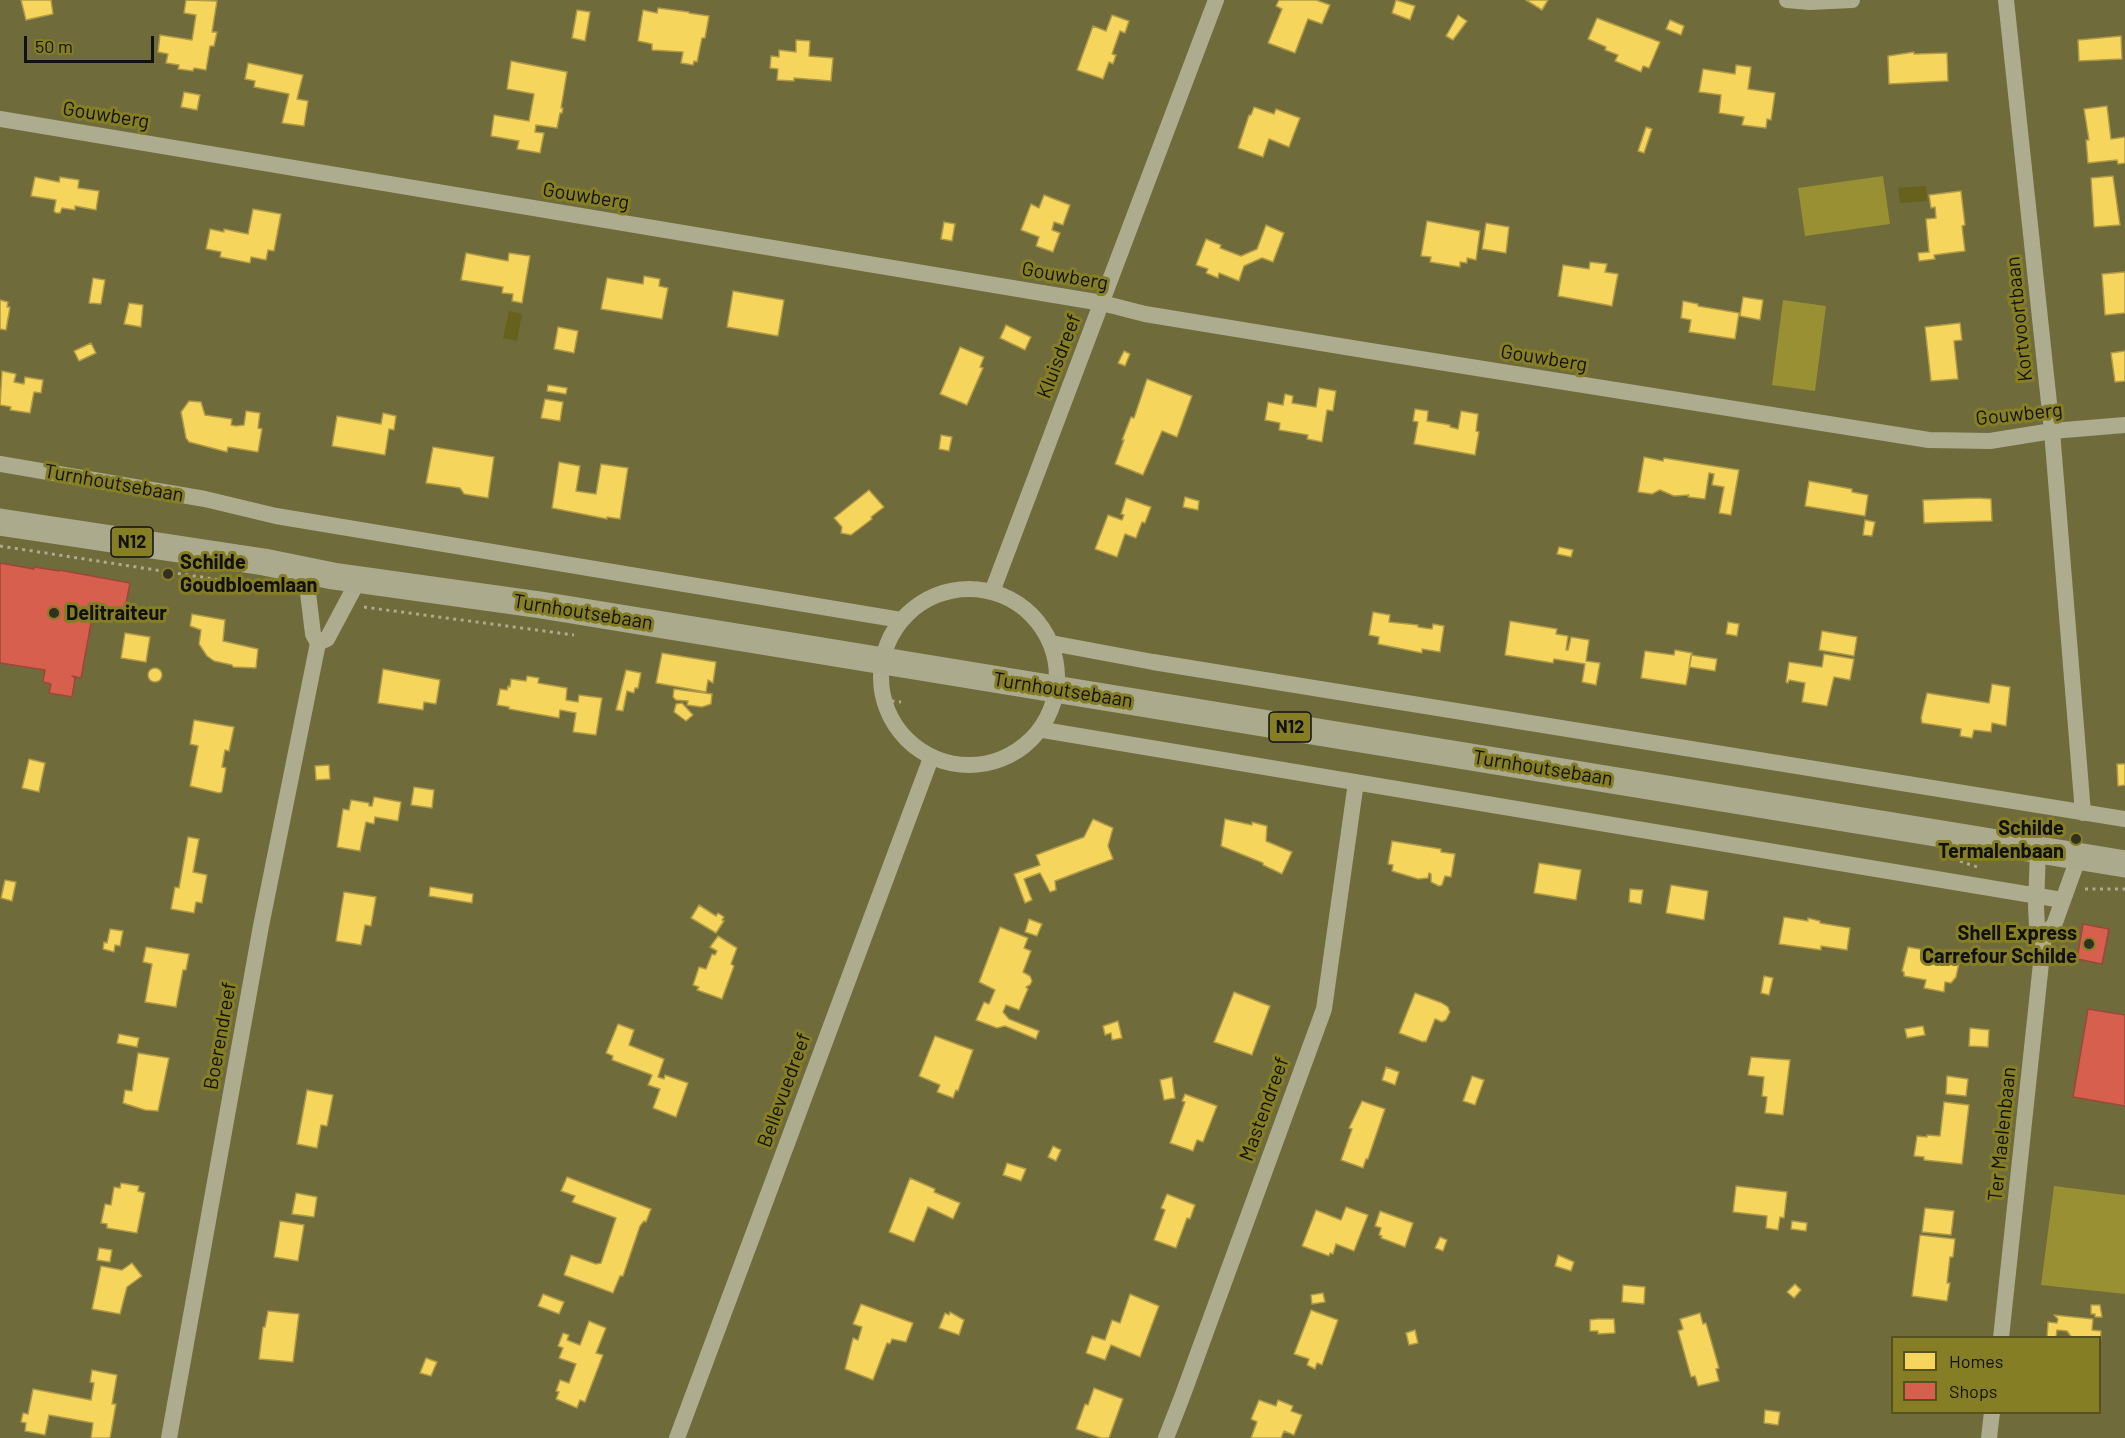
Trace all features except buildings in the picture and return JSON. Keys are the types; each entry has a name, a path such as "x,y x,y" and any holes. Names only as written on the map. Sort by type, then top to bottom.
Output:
{"main road":[{"name":"Turnhoutsebaan","path":"0,522 359,579 541,604 2125,864"}],"street":[{"name":"Kluisdreef","path":"992,592 1216,0"},
{"path":"1787,0 1809,2 1852,0"},
{"name":"Kortvoortbaan","path":"2006,0 2052,431 2083,813"},
{"name":"Gouwberg","path":"0,119 1102,303 1145,314 1929,440 1990,441 2052,431 2125,425"},
{"name":"Turnhoutsebaan","path":"0,464 205,499 276,516 902,620"},
{"name":"Boerendreef","path":"169,1438 261,926 318,643 314,634 308,593 300,570"},
{"name":"Boerendreef","path":"318,643 327,639 359,579"},
{"path":"967,589 992,592 1017,602 1037,620 1051,643 1058,666 1058,689 1043,730 1025,747 996,762 963,766 931,758 911,745 896,727 892,701 880,683 882,660 889,639 902,620 920,603 942,593 967,589"},
{"path":"1051,643 2125,819"},
{"path":"1043,730 2062,900"},
{"name":"Bellevuedreef","path":"677,1438 931,758"},
{"name":"Mastendreef","path":"1166,1438 1324,1008 1356,782"},
{"name":"Ter Maelenbaan","path":"2038,849 2035,895 2037,926 2044,935"},
{"name":"Ter Maelenbaan","path":"2001,1336 2044,935 2054,925 2079,856"},
{"path":"1989,1438 1992,1414"}],"shaded area":[{"path":"1883,176 1890,224 1805,236 1798,188"},
{"path":"1926,186 1927,201 1900,203 1898,188"},
{"path":"1783,300 1826,306 1815,391 1772,385"},
{"path":"509,311 522,314 517,341 503,338"},
{"path":"2054,1186 2125,1195 2125,1294 2041,1285"}],"place":[{"name":"Schilde Goudbloemlaan","path":"168,574"},
{"name":"Delitraiteur","path":"54,613"},
{"name":"Schilde Termalenbaan","path":"2076,839"},
{"name":"Shell Express Carrefour Schilde","path":"2089,944"}]}
